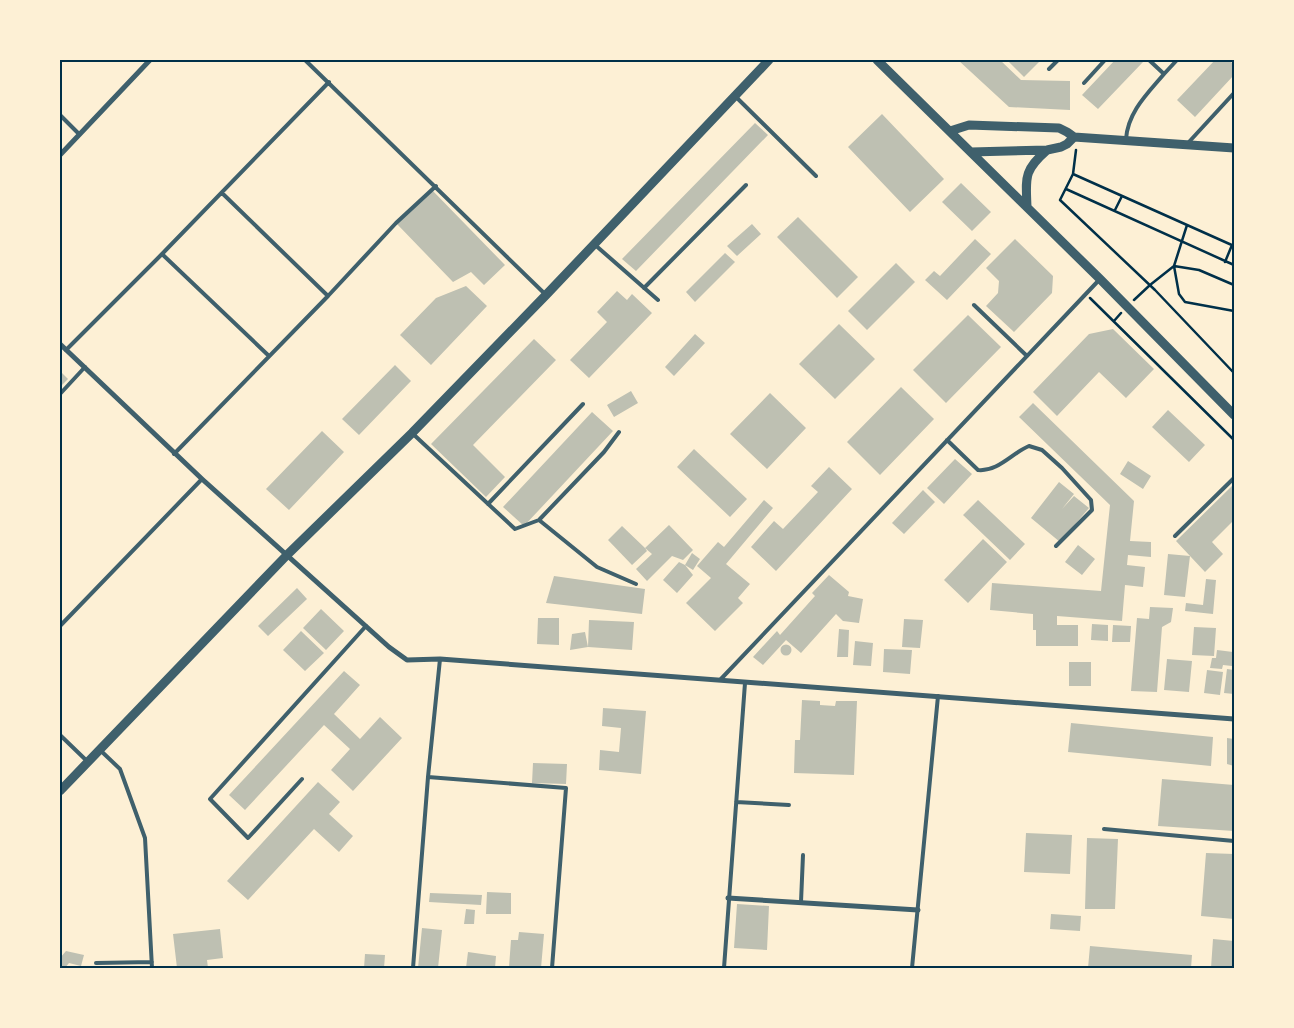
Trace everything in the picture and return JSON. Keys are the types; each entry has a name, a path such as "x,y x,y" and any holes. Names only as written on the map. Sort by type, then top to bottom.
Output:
{"street":[{"path":"60,155 150,60"},
{"path":"60,791 287,555 412,433 546,295 769,60"},
{"path":"877,60 1100,279 1234,415"},
{"path":"950,131 969,125 1059,128 1076,137 1234,148"},
{"path":"971,152 1046,150 1061,147 1076,137"},
{"path":"1027,207 1026,178 1032,162 1046,150"},
{"path":"60,344 174,454 389,647 408,660 440,659 1234,719"},
{"path":"728,898 918,910"}],"lane":[{"path":"305,60 546,295"},
{"path":"1050,69 1058,60"},
{"path":"1084,83 1105,60"},
{"path":"1149,60 1164,74"},
{"path":"1126,140 1128,124 1136,109 1177,60"},
{"path":"66,350 329,82"},
{"path":"1186,144 1234,93"},
{"path":"734,95 816,176"},
{"path":"60,115 80,134"},
{"path":"644,288 746,185"},
{"path":"174,454 328,296 396,223 436,186"},
{"path":"222,193 328,296"},
{"path":"594,244 658,300"},
{"path":"162,254 269,356"},
{"path":"720,680 1100,279"},
{"path":"974,305 1027,356"},
{"path":"60,394 85,367"},
{"path":"488,504 583,404"},
{"path":"412,433 515,529 539,520 604,452 619,432"},
{"path":"948,440 978,470 986,471 1006,461 1019,450 1029,446 1042,450 1062,468 1091,500 1092,510 1056,546"},
{"path":"1175,536 1234,478"},
{"path":"60,626 202,479"},
{"path":"539,520 597,567 636,584"},
{"path":"302,779 248,838 210,799 366,626"},
{"path":"413,968 428,777 440,659"},
{"path":"724,968 745,682"},
{"path":"912,968 938,696"},
{"path":"60,735 88,762"},
{"path":"100,750 120,769 145,838 152,968"},
{"path":"428,777 566,788 552,968"},
{"path":"736,802 789,804"},
{"path":"1104,829 1234,841"},
{"path":"801,902 803,855"},
{"path":"96,963 152,962"}],"path":[{"path":"1076,137 1073,174 1060,200 1150,285 1234,373"},
{"path":"1073,174 1233,245 1225,262"},
{"path":"1066,189 1234,265"},
{"path":"1115,211 1122,196"},
{"path":"1187,225 1174,266 1179,294 1185,302 1234,311"},
{"path":"1114,321 1150,285 1174,266 1199,270 1234,285"},
{"path":"1086,293 1234,440"}],"building":[{"path":"958,60 1000,60 1021,80 1070,81 1070,110 1009,107"},
{"path":"1007,60 1041,60 1024,77"},
{"path":"1115,60 1141,60 1143,62 1098,109 1082,95"},
{"path":"1215,60 1229,60 1234,65 1234,75 1195,117 1177,100"},
{"path":"882,114 944,179 910,212 848,147"},
{"path":"755,123 768,135 636,271 622,259"},
{"path":"961,183 991,212 972,231 942,202"},
{"path":"431,189 505,265 484,285 471,272 453,282 396,223"},
{"path":"798,217 858,277 837,298 777,237"},
{"path":"752,224 761,234 737,256 727,246"},
{"path":"975,239 991,254 947,300 925,280 934,271 940,276"},
{"path":"1015,239 1053,276 1052,293 1014,332 986,306 998,293 999,281 986,268"},
{"path":"725,253 735,262 695,302 686,292"},
{"path":"896,263 915,282 867,330 848,311"},
{"path":"466,286 487,306 431,365 400,335 436,298"},
{"path":"617,291 627,300 632,294 652,313 589,378 570,360 607,322 597,312"},
{"path":"968,315 1001,347 946,403 913,370"},
{"path":"839,324 875,359 835,399 799,364"},
{"path":"1113,329 1154,369 1126,398 1099,372 1057,416 1033,392 1089,334"},
{"path":"695,334 705,343 674,376 665,367"},
{"path":"534,339 556,360 473,445 505,477 486,497 431,444"},
{"path":"395,365 411,381 359,435 342,419"},
{"path":"60,371 68,379 60,387"},
{"path":"901,387 934,419 880,475 847,442"},
{"path":"631,391 638,403 614,417 607,405"},
{"path":"770,393 806,428 767,469 730,434"},
{"path":"1033,403 1134,501 1130,541 1151,542 1151,557 1128,555 1127,565 1145,567 1143,587 1125,585 1122,621 1057,616 1057,625 1078,625 1078,646 1036,646 1033,614 990,610 992,583 1101,591 1110,505 1019,417"},
{"path":"1168,410 1205,445 1189,462 1152,427"},
{"path":"592,412 613,431 524,526 503,507"},
{"path":"322,431 344,452 289,510 266,489"},
{"path":"694,449 747,499 730,517 677,467"},
{"path":"955,459 972,474 944,504 927,488"},
{"path":"1128,461 1151,476 1143,489 1120,474"},
{"path":"829,467 852,489 776,571 751,547 774,521 783,529 818,492 811,486"},
{"path":"1059,482 1074,494 1062,509 1074,496 1089,508 1060,542 1031,518"},
{"path":"1234,484 1234,520 1212,542 1223,554 1205,572 1176,541"},
{"path":"923,490 935,502 904,534 892,523"},
{"path":"764,500 773,508 726,564 750,584 738,598 743,603 715,631 686,603 711,578 697,566 718,542 724,547"},
{"path":"978,500 1025,544 1010,560 963,515"},
{"path":"669,525 693,550 683,560 672,556 647,581 636,569 652,554 645,548"},
{"path":"622,526 647,551 632,565 608,540"},
{"path":"983,539 1007,562 968,603 944,580"},
{"path":"1078,545 1095,559 1082,575 1065,562"},
{"path":"692,553 700,559 693,570 685,565"},
{"path":"1168,554 1190,556 1185,597 1164,595"},
{"path":"679,562 685,565 693,575 677,593 663,580"},
{"path":"829,575 849,592 848,596 863,599 859,623 843,621 836,614 801,653 786,640 763,665 753,657 777,631 780,635 815,596 812,593"},
{"path":"554,576 645,589 642,614 546,603"},
{"path":"1206,579 1216,580 1213,614 1185,611 1186,603 1203,605"},
{"path":"297,588 307,599 268,636 258,626"},
{"path":"1150,607 1173,608 1171,622 1162,627 1157,692 1131,691 1137,618 1149,619"},
{"path":"321,609 344,631 326,650 303,628"},
{"path":"538,618 559,618 559,645 537,644"},
{"path":"904,619 923,620 920,648 902,647"},
{"path":"589,620 634,622 632,650 588,647"},
{"path":"1092,624 1108,625 1108,641 1091,640"},
{"path":"1113,625 1131,626 1130,642 1112,642"},
{"path":"1194,627 1216,628 1214,656 1192,655"},
{"path":"839,629 849,630 848,657 837,657"},
{"path":"301,631 324,653 305,671 283,650"},
{"path":"585,632 588,647 570,650 572,634"},
{"path":"855,641 873,643 871,666 853,665"},
{"path":"784,645 788,645 791,650 790,654 784,655 781,652 781,648"},
{"path":"884,649 912,650 910,674 883,672"},
{"path":"1217,650 1233,652 1232,666 1223,665 1222,669 1210,668 1212,658 1216,658"},
{"path":"1167,659 1192,661 1189,692 1164,690"},
{"path":"1069,662 1091,662 1091,686 1069,686"},
{"path":"1227,669 1234,670 1234,694 1224,693"},
{"path":"1207,670 1223,672 1220,695 1204,693"},
{"path":"344,671 360,685 334,714 360,739 380,717 402,738 353,791 331,770 350,749 324,725 245,810 229,795"},
{"path":"802,700 820,701 820,705 835,706 836,701 857,701 854,775 794,773 795,740 800,740"},
{"path":"603,708 646,711 641,774 599,770 600,750 619,752 621,728 602,726"},
{"path":"1071,723 1213,737 1211,766 1068,752"},
{"path":"1227,738 1234,739 1234,766 1227,764"},
{"path":"533,763 567,764 566,784 532,783"},
{"path":"1162,779 1234,785 1234,831 1158,826"},
{"path":"318,782 340,802 329,814 353,836 339,852 314,829 248,900 227,881"},
{"path":"1026,833 1072,835 1070,874 1024,872"},
{"path":"1087,838 1118,839 1115,909 1085,909"},
{"path":"1206,853 1234,854 1234,919 1201,916"},
{"path":"487,892 511,893 511,914 486,914"},
{"path":"430,893 482,895 481,905 429,902"},
{"path":"737,904 769,906 767,950 734,948"},
{"path":"466,909 475,910 474,924 464,924"},
{"path":"1051,914 1081,916 1080,931 1050,929"},
{"path":"422,928 442,930 438,968 418,968"},
{"path":"220,929 223,958 207,960 208,968 177,968 173,934"},
{"path":"519,932 544,934 541,968 509,967 511,940 518,940"},
{"path":"1213,939 1234,941 1234,968 1211,968"},
{"path":"1090,946 1192,955 1191,968 1088,968"},
{"path":"66,951 84,955 81,966 69,963 65,968 60,968 60,958"},
{"path":"468,952 496,956 495,968 466,968"},
{"path":"365,954 385,955 384,968 364,968"}]}
